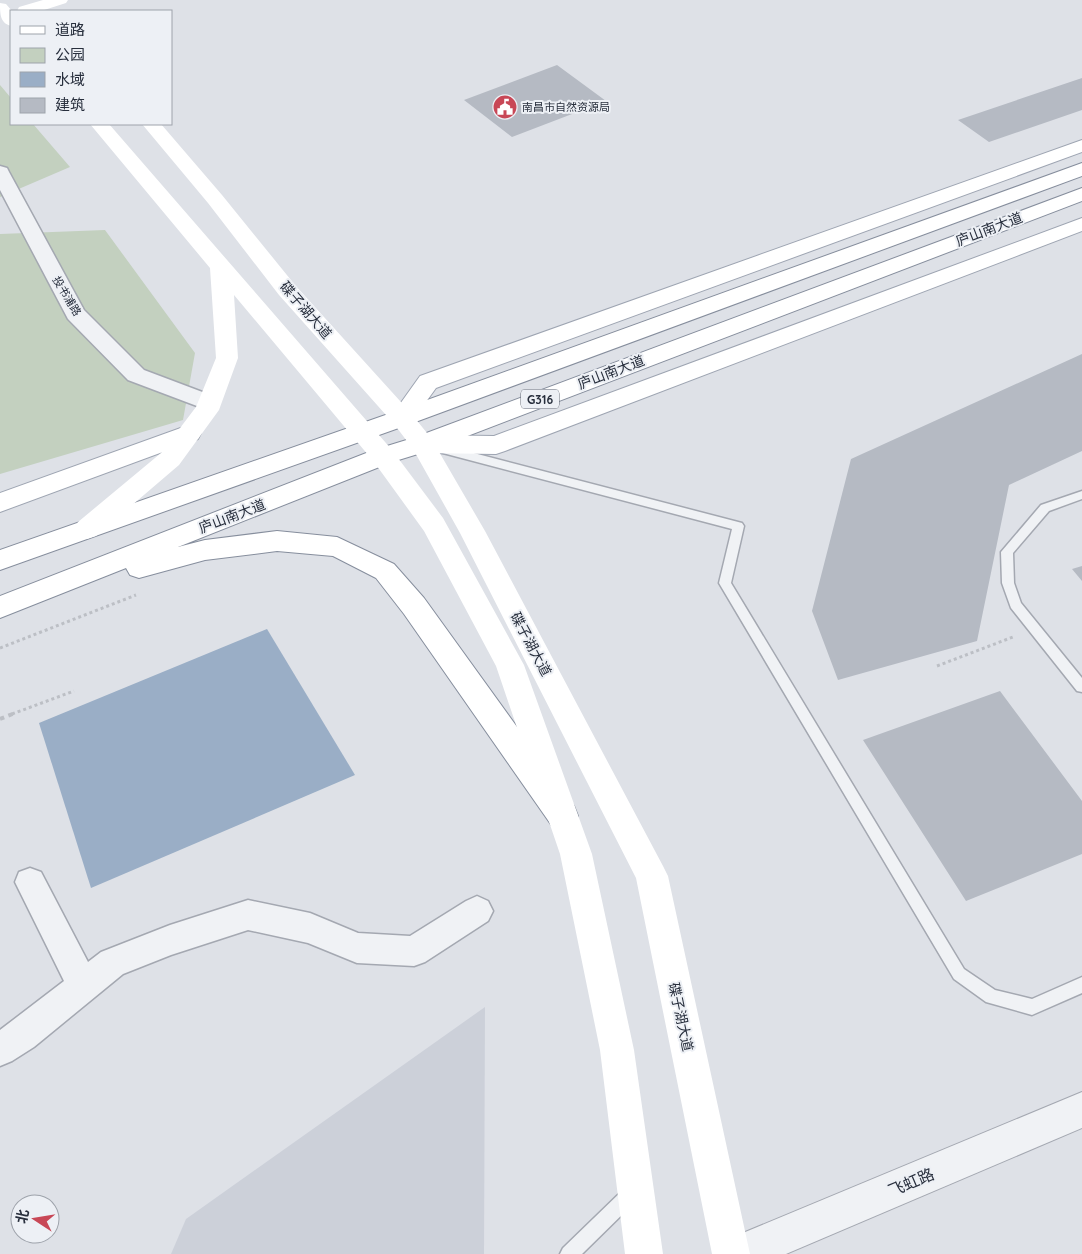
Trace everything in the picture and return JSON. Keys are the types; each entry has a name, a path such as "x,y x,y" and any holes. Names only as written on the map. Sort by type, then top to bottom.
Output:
{"main road":[{"path":"29,10 51,4"},
{"name":"碟子湖大道","path":"100,125 360,432 383,456 434,525 510,665 576,854 617,1050 644,1254"},
{"name":"碟子湖大道","path":"152,125 215,199 287,290 402,418 422,444 472,531 652,876 731,1254"},
{"path":"402,418 428,382 1082,146"},
{"name":"庐山南大道","path":"0,560 402,418 1082,170"},
{"name":"庐山南大道","path":"4,605 383,456 422,444 1079,197"},
{"path":"422,444 496,445 1082,224"},
{"path":"87,529 170,459 207,410 227,358 221,267"},
{"path":"0,503 189,433"},
{"path":"4,605 205,550 277,541 337,547 385,571 414,606 563,816"}],"street":[{"name":"投书浦路","path":"0,172 76,314 136,375 197,398"},
{"path":"30,882 83,986"},
{"path":"0,1049 22,1035 112,963 170,940 248,915 310,928 357,948 414,951 477,911"},
{"name":"飞虹路","path":"740,1254 1082,1110"}],"lane":[{"path":"422,444 738,526 725,583 959,974 991,997 1032,1007 1082,986"},
{"path":"1082,495 1045,508 1007,552 1008,583 1015,605 1082,687"},
{"path":"569,1254 635,1190"}],"path":[{"path":"937,666 1034,628"},
{"path":"0,719 74,691"}],"shaded area":[{"path":"485,1007 484,1254 171,1254 186,1219"}],"green space":[{"path":"0,85 10,97 10,125 34,125 70,167 0,197"},
{"path":"105,230 195,353 183,420 0,474 0,234"}],"water":[{"path":"267,629 355,775 91,888 39,723"}],"building":[{"path":"557,65 606,101 512,137 464,100"},
{"path":"1082,78 1082,110 989,142 958,120"},
{"path":"1082,354 1082,451 1009,485 977,641 838,680 812,611 851,459"},
{"path":"1082,566 1082,581 1072,569"},
{"path":"1000,691 1082,801 1082,854 966,901 863,740"}],"place":[{"name":"南昌市自然资源局","path":"505,107"}]}
